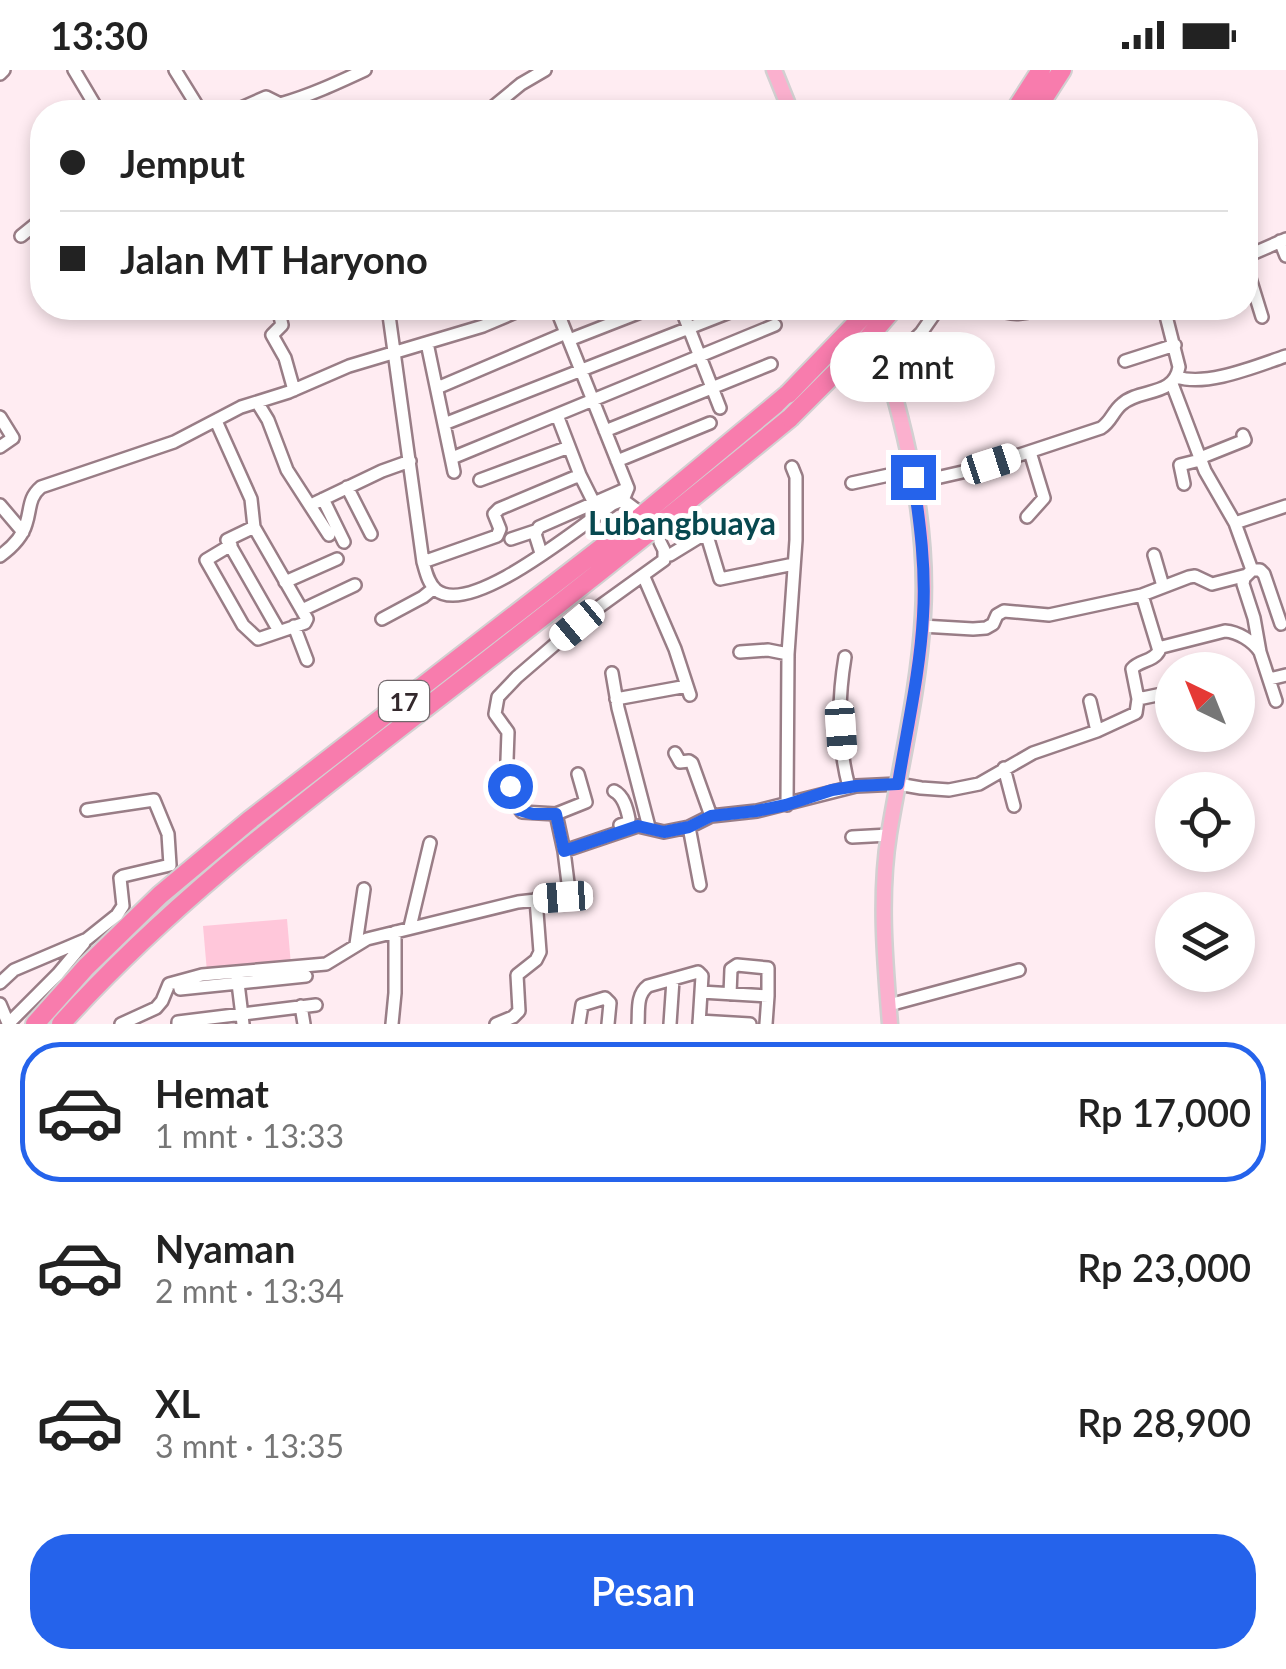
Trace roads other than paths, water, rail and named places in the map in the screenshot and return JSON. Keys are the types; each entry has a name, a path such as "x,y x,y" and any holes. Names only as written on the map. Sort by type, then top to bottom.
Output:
{"highway":[{"path":"1022,100 1041,70"},
{"path":"1043,100 1062,70"},
{"name":"17","path":"35,1024 160,894 623,530 788,394 858,320"},
{"name":"17","path":"61,1024 175,908 265,832 637,544 790,418 884,320"}],"main road":[{"path":"774,70 786,100"},
{"path":"872,320 913,477 921,540 922,626 889,835 884,901 890,1024"}],"street":[{"path":"74,70 92,100"},
{"path":"176,70 194,100"},
{"path":"299,100 365,70"},
{"path":"512,70 522,84"},
{"path":"503,100 545,70"},
{"path":"21,236 30,229"},
{"path":"1258,253 1283,240 1286,256"},
{"path":"1258,304 1262,317"},
{"path":"281,320 272,336 285,358 294,390"},
{"path":"390,320 423,562 434,588 451,596 480,591 541,553 597,508"},
{"path":"0,556 22,532 32,496 41,487 174,442 241,407 350,366 497,320"},
{"path":"561,320 634,509"},
{"path":"437,388 615,320"},
{"path":"687,320 720,408"},
{"path":"444,424 708,320"},
{"path":"885,364 921,334 930,320"},
{"path":"1168,320 1178,367 1174,380 1200,459 1235,523 1249,572 1244,584 1276,700"},
{"path":"452,458 775,326"},
{"path":"427,344 454,472"},
{"path":"1125,361 1175,344"},
{"path":"852,482 980,468 1106,426 1123,403 1174,380 1205,380 1286,356"},
{"path":"606,430 771,364"},
{"path":"257,402 288,470 329,535"},
{"path":"557,415 597,508"},
{"path":"0,417 13,438 0,448"},
{"path":"216,421 250,498 254,526 307,619 304,623 258,639 242,624 206,560 230,546"},
{"path":"617,460 710,423"},
{"path":"1184,484 1180,465 1240,445"},
{"path":"480,480 570,447"},
{"path":"1027,517 1044,498 1030,452"},
{"path":"344,542 319,501 410,461"},
{"path":"786,805 796,477 792,467"},
{"path":"423,562 497,536 500,529 494,514 499,509 580,474"},
{"path":"347,488 371,534"},
{"path":"511,538 626,494"},
{"path":"0,505 22,532"},
{"path":"1235,523 1286,506"},
{"path":"254,526 228,540 279,630"},
{"path":"535,531 541,553"},
{"path":"665,555 701,536 708,539 720,579 794,564"},
{"path":"578,774 586,802 556,814 522,812 510,786 509,738 494,714 495,705 517,677 596,609 664,560 660,542"},
{"path":"1154,554 1163,586"},
{"path":"285,582 336,559"},
{"path":"922,626 986,628 1004,611 1050,615 1142,595 1195,576 1212,584 1260,570 1281,624"},
{"path":"616,699 689,690 643,575"},
{"path":"302,610 355,585"},
{"path":"382,619 434,588"},
{"path":"564,851 638,826 664,832 689,827 711,816 786,805 849,787 898,784 950,790 986,781 1033,753 1133,715 1138,699 1130,673 1135,665 1158,654 1142,595"},
{"path":"294,626 307,660"},
{"path":"1158,648 1225,631 1252,643 1260,652"},
{"path":"740,652 768,650 788,654"},
{"path":"1130,652 1135,665"},
{"path":"844,657 841,730 849,787"},
{"path":"612,673 649,827"},
{"path":"1270,680 1286,675"},
{"path":"1138,699 1155,695"},
{"path":"1090,701 1097,731"},
{"path":"675,753 680,762 692,763 711,816"},
{"path":"1004,768 1014,806"},
{"path":"610,835 612,828 627,824 629,819 624,801 614,791"},
{"path":"0,1004 8,1024 87,939 122,910 120,878 170,865 164,820 154,800 87,810"},
{"path":"237,977 326,964 356,944 395,932 536,899 563,897 568,893 556,814"},
{"path":"689,827 700,886"},
{"path":"852,837 889,835"},
{"path":"410,928 430,843"},
{"path":"356,944 364,889"},
{"path":"496,1024 520,1011 516,974 536,960 540,952 536,899"},
{"path":"392,1024 395,932"},
{"path":"0,983 14,970 87,939"},
{"path":"730,994 731,969 737,965 768,968 766,1024"},
{"path":"889,1005 1018,970"},
{"path":"638,1024 642,990 700,972 699,1022 750,1024"},
{"path":"122,1024 156,1008 184,978 306,976"},
{"path":"237,977 242,1018"},
{"path":"670,1024 673,980"},
{"path":"701,992 768,996"},
{"path":"579,1024 582,1005 605,998 610,1003 608,1024"},
{"path":"178,1024 316,1005"},
{"path":"301,1006 304,1024"},
{"path":"272,1010 274,1024"}],"district":[{"name":"Lubangbuaya","path":"682,522"}]}
